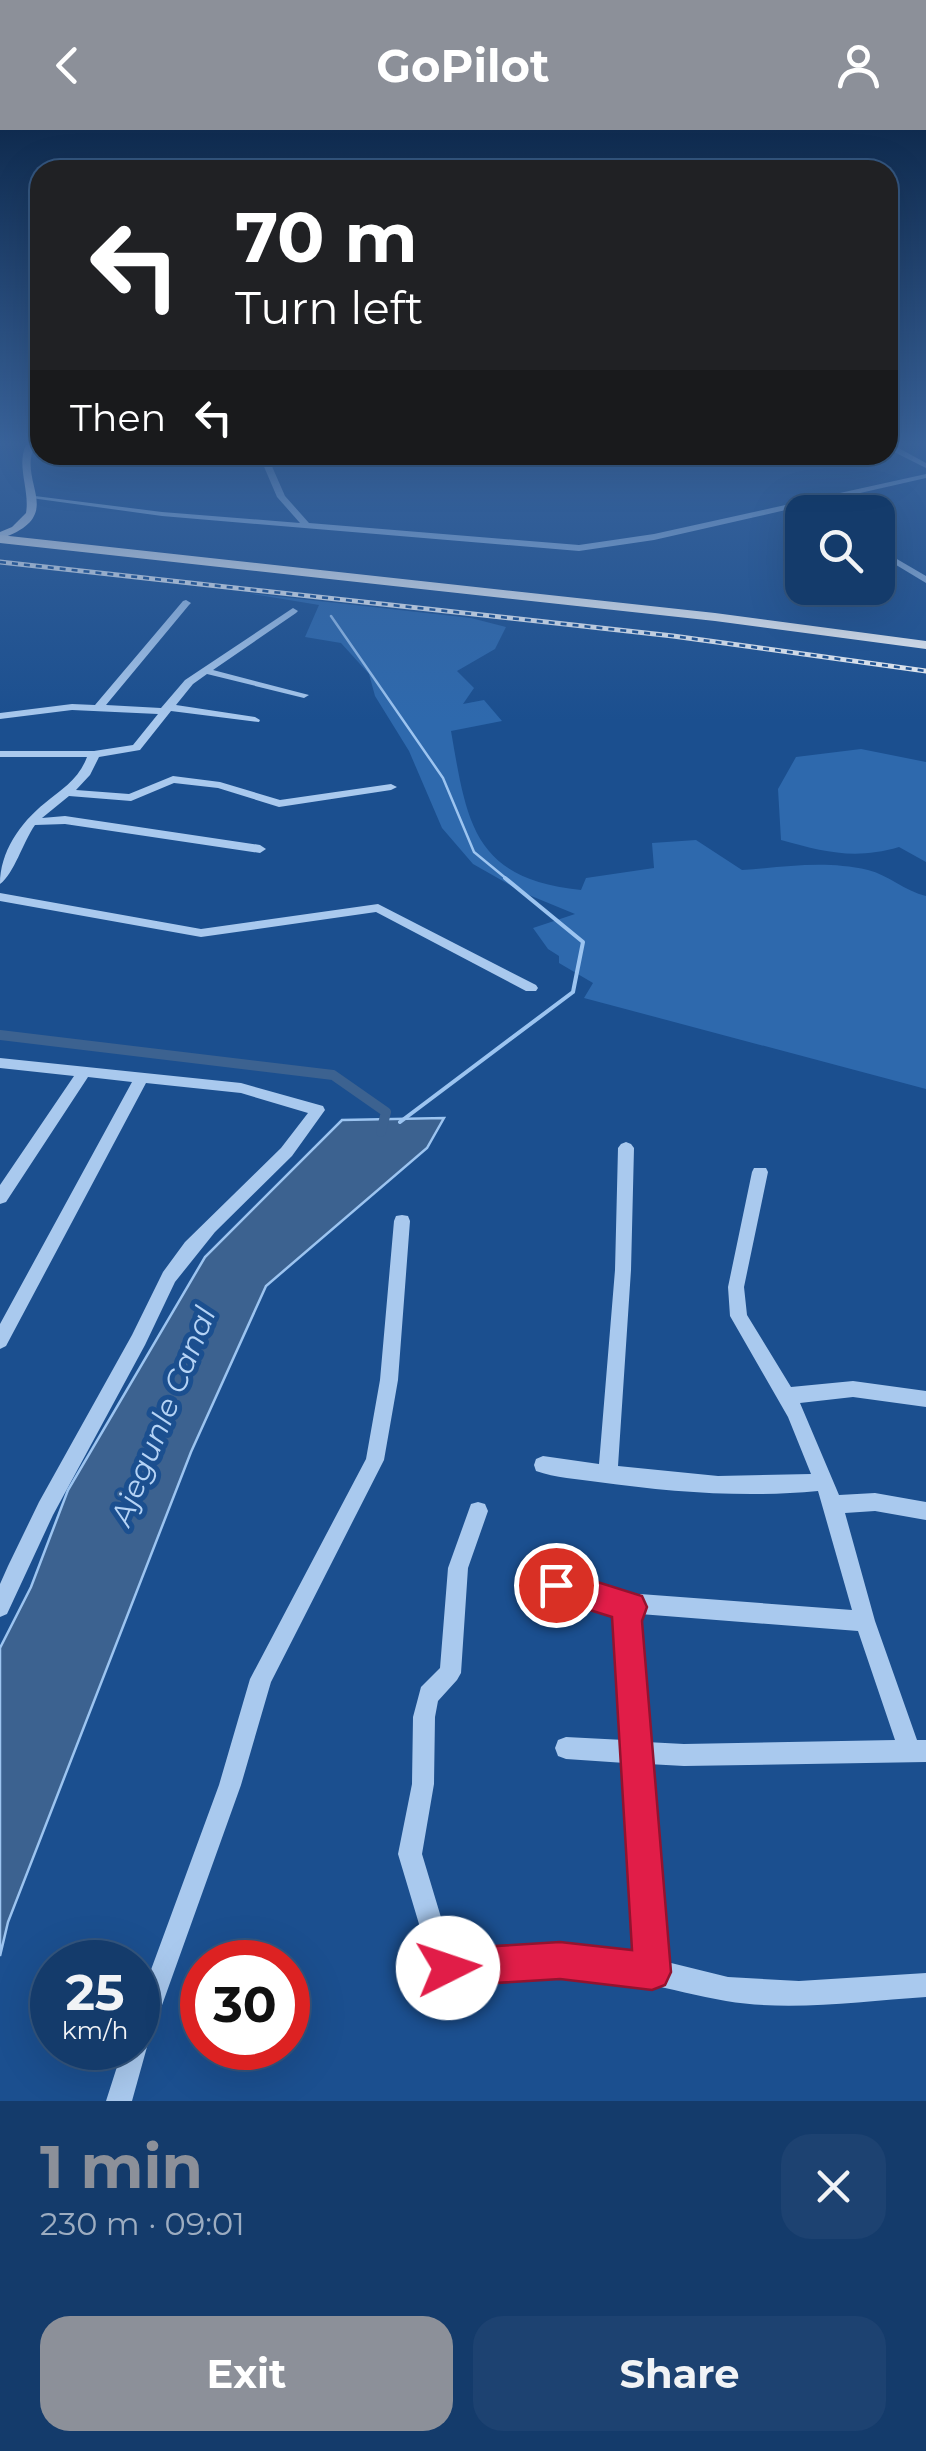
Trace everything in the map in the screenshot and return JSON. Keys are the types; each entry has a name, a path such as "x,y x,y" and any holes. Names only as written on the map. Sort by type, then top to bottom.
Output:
{"highway":[{"path":"0,537 926,645"},
{"path":"0,549 723,626 926,654"}],"main road":[{"path":"31,537 40,542"}],"street":[{"path":"437,537 579,548 651,537"},
{"path":"895,561 926,580"},
{"path":"99,707 186,604"},
{"path":"0,754 94,754 136,748 164,709 205,671 293,611"},
{"path":"205,671 304,696"},
{"path":"0,716 99,707 164,709 256,720"},
{"path":"0,880 31,822 71,794 94,754"},
{"path":"71,794 131,798 173,779 220,785 252,798 291,804 390,786"},
{"path":"31,822 65,820 260,849"},
{"path":"0,897 201,933 378,908 531,988"},
{"path":"0,1063 242,1088 318,1110 307,1128 218,1216 172,1272 154,1314 46,1502 0,1607"},
{"path":"0,1198 84,1072"},
{"path":"0,1341 142,1077"},
{"path":"608,1474 612,1378 628,1236 626,1148"},
{"path":"566,1748 637,1753 918,1749 865,1621 834,1506 787,1396 739,1316 735,1301 760,1172"},
{"path":"160,1978 230,1785 261,1678 376,1460 389,1380 402,1222"},
{"path":"787,1396 853,1388 926,1399"},
{"path":"543,1464 608,1474 774,1486 823,1482"},
{"path":"834,1506 875,1502 926,1512"},
{"path":"478,1510 458,1568 450,1674 429,1695 424,1717 423,1784 410,1854 432,1924 438,1964 448,1968 560,1960 652,1972 728,1989 799,1993 926,1985"},
{"path":"556,1585 631,1607 640,1604 865,1621"},
{"path":"631,1607 626,1621 652,1972"},
{"path":"120,2101 129,2070"}],"shaded area":[{"path":"247,593 471,618 506,627 495,649 457,671 474,688 463,704 484,700 502,721 451,731 471,819 497,859 517,873 545,884 581,890 586,878 654,868 652,843 696,840 742,870 805,865 852,867 875,872 926,896 926,1089 584,998 593,983 559,963 559,956 548,949 533,928 575,914 524,893 473,864 442,828 409,751 375,696 369,674 341,643 305,637 319,605"},
{"path":"861,749 926,762 926,862 899,847 840,853 781,840 778,789 796,757"}],"water":[{"path":"444,1118 427,1148 266,1286 191,1452 8,1922 0,1956 0,1648 31,1587 68,1490 205,1257 342,1120"}],"waterway":[{"path":"331,616 443,778 474,852 508,880"},
{"path":"400,1122 573,992 583,942 505,878"},
{"name":"Ajegunle Canal","path":"0,1035 333,1075 386,1112 381,1132"}],"railway":[{"path":"0,562 673,636 926,671"}],"route":[{"path":"448,1968 560,1960 652,1972 626,1621 631,1607 556,1585"}]}
